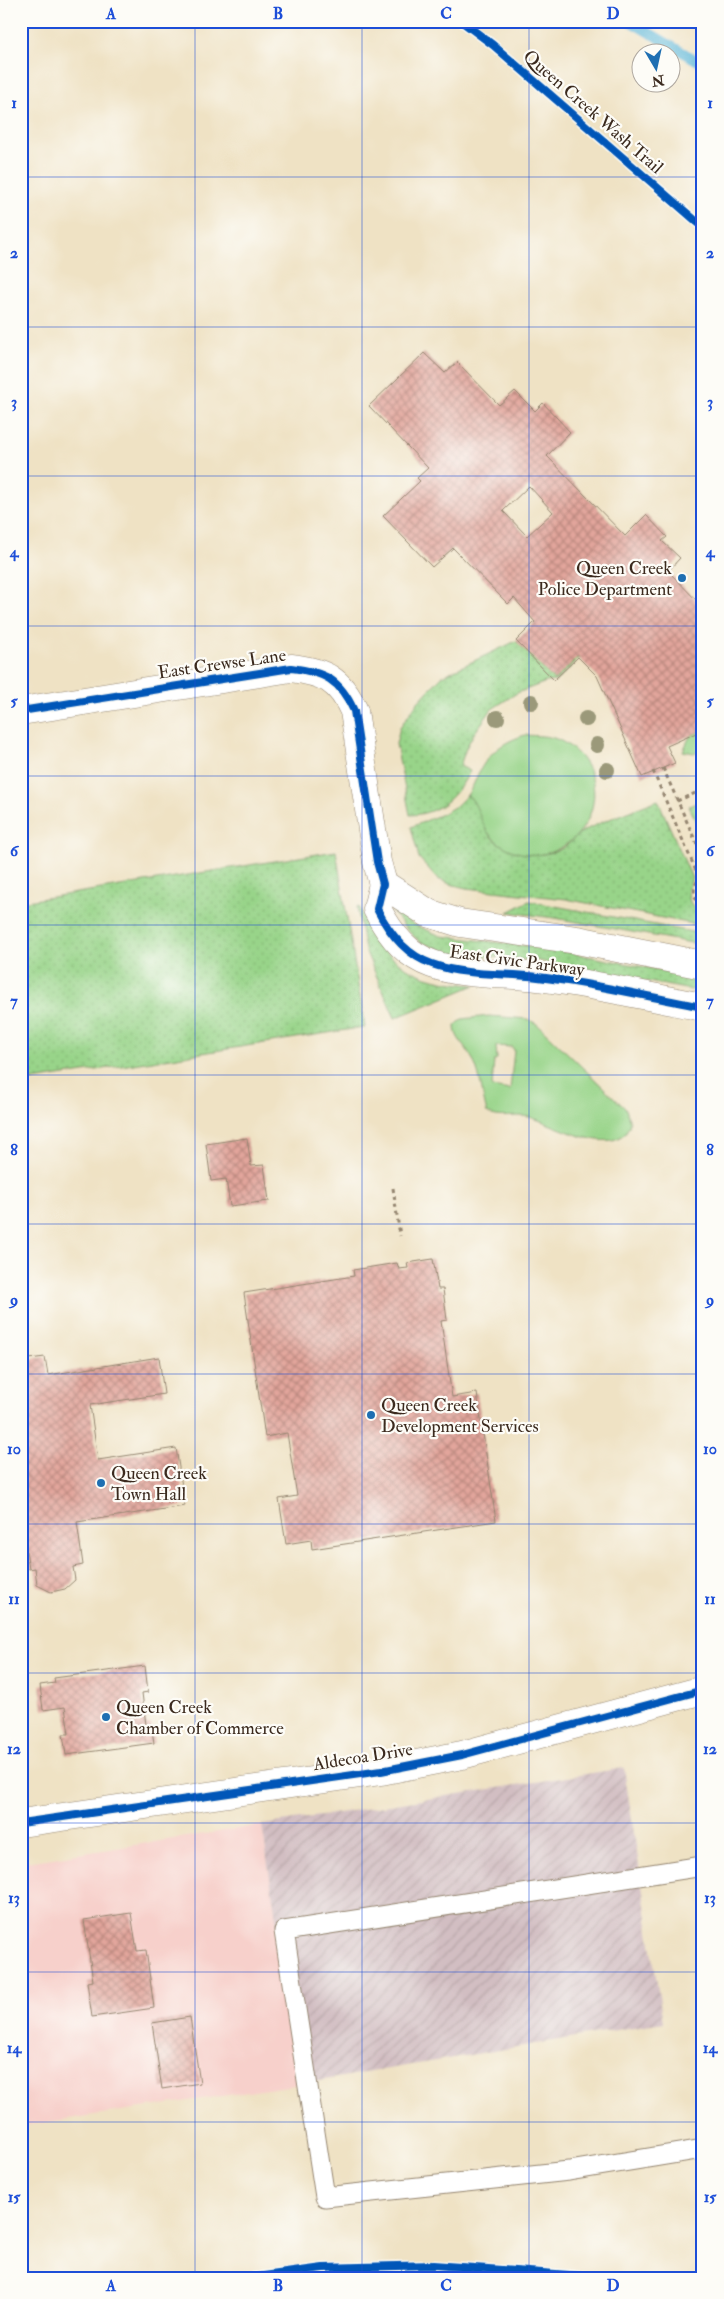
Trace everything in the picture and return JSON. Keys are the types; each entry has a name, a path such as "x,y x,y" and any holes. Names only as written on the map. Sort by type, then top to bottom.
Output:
{"street":[{"name":"East Crewse Lane","path":"21,711 291,668 316,671 346,694 354,711 377,862 383,884"},
{"name":"East Civic Parkway","path":"703,965 578,940 460,923 428,913 383,884 377,909 388,931 413,954 431,964 453,970 539,977 703,1007"},
{"name":"Aldecoa Drive","path":"21,1823 381,1771 444,1759 703,1690"}],"lane":[{"path":"703,1866 284,1931 325,2197 569,2171 703,2149"}],"path":[{"path":"662,768 703,858"},
{"path":"653,772 699,878 694,891 697,903 703,907"},
{"path":"677,801 700,791"},
{"path":"393,1188 400,1236"}],"shaded area":[{"path":"624,1768 663,2022 301,2084 262,1825"},
{"path":"262,1825 301,2084 21,2126 21,1863"}],"green space":[{"path":"516,641 554,680 578,657 579,659 556,681 546,682 517,693 492,709 466,748 460,766 470,771 453,796 439,807 430,811 410,815 396,744 400,727 417,703 442,676"},
{"path":"703,730 703,752 683,751 690,736"},
{"path":"525,735 555,738 575,751 587,765 593,781 594,798 590,815 581,830 568,843 551,852 530,855 510,850 499,844 483,825 473,802 467,795 482,766 492,754 503,745"},
{"path":"467,795 472,799 491,837 504,847 520,853 537,855 563,848 583,831 658,800 692,878 688,892 690,902 695,909 703,914 703,926 566,899 466,888 438,879 419,858 411,827 456,806"},
{"path":"703,800 703,838 689,806"},
{"path":"336,851 365,1027 21,1082 21,902"},
{"path":"529,901 703,934 703,945 555,918 508,912"},
{"path":"359,906 378,942 403,966 418,974 435,979 475,985 395,1018 365,950 357,907"},
{"path":"397,909 413,924 441,936 545,948 696,977 699,980 699,987 691,990 539,961 451,953 420,942 408,931 392,911"},
{"path":"489,1016 528,1019 537,1024 626,1109 630,1123 624,1134 613,1140 600,1140 569,1132 529,1117 502,1117 487,1113 476,1067 455,1030 455,1026 462,1019","holes":["496,1046 512,1047 514,1050 510,1090 492,1087 494,1060 497,1059"]}],"building":[{"path":"424,353 445,373 457,362 499,405 515,391 535,411 543,403 570,432 547,456 625,536 646,515 667,537 662,541 680,558 668,571 703,607 703,730 667,746 675,763 642,777 597,676 578,657 554,680 516,641 535,622 514,598 508,604 453,548 432,567 383,516 420,481 417,478 428,468 369,406","holes":["529,486 553,512 527,536 503,511"]},
{"path":"247,1138 251,1166 264,1165 269,1201 230,1206 226,1179 211,1181 206,1144"},
{"name":"Queen Creek Development Services","path":"433,1259 438,1289 443,1289 447,1320 441,1321 452,1397 477,1393 496,1521 312,1549 311,1540 286,1544 279,1499 297,1496 287,1433 265,1437 244,1293 354,1276 353,1270 397,1263 399,1269 408,1268 407,1263"},
{"name":"Queen Creek Town Hall","path":"45,1357 48,1375 159,1357 164,1394 90,1405 98,1460 176,1448 185,1506 77,1522 83,1565 73,1567 75,1580 65,1589 51,1592 37,1585 35,1568 29,1569 21,1520 21,1360"},
{"name":"Queen Creek Chamber of Commerce","path":"145,1666 148,1692 142,1693 146,1725 151,1724 154,1743 66,1755 63,1734 69,1734 65,1707 43,1710 40,1685 55,1683 54,1678"},
{"path":"131,1913 137,1951 146,1950 154,2008 92,2017 87,1982 93,1981 84,1920"},
{"path":"190,2017 200,2083 162,2089 152,2023"}],"waterway":[{"path":"629,21 703,64"}],"cycle path":[{"name":"Queen Creek Wash Trail","path":"461,21 493,45 703,227"},
{"path":"21,711 291,668 322,675 337,684 349,700 354,711 377,862 383,884 377,909 393,935 406,949 432,964 458,971 525,976 600,986 703,1007"},
{"path":"21,1823 381,1771 462,1755 703,1690"},
{"path":"248,2278 323,2268 433,2265 610,2278"}],"place":[{"name":"Queen Creek Police Department","path":"682,578"},
{"name":"Queen Creek Development Services","path":"371,1415"},
{"name":"Queen Creek Town Hall","path":"101,1483"},
{"name":"Queen Creek Chamber of Commerce","path":"106,1717"}]}
